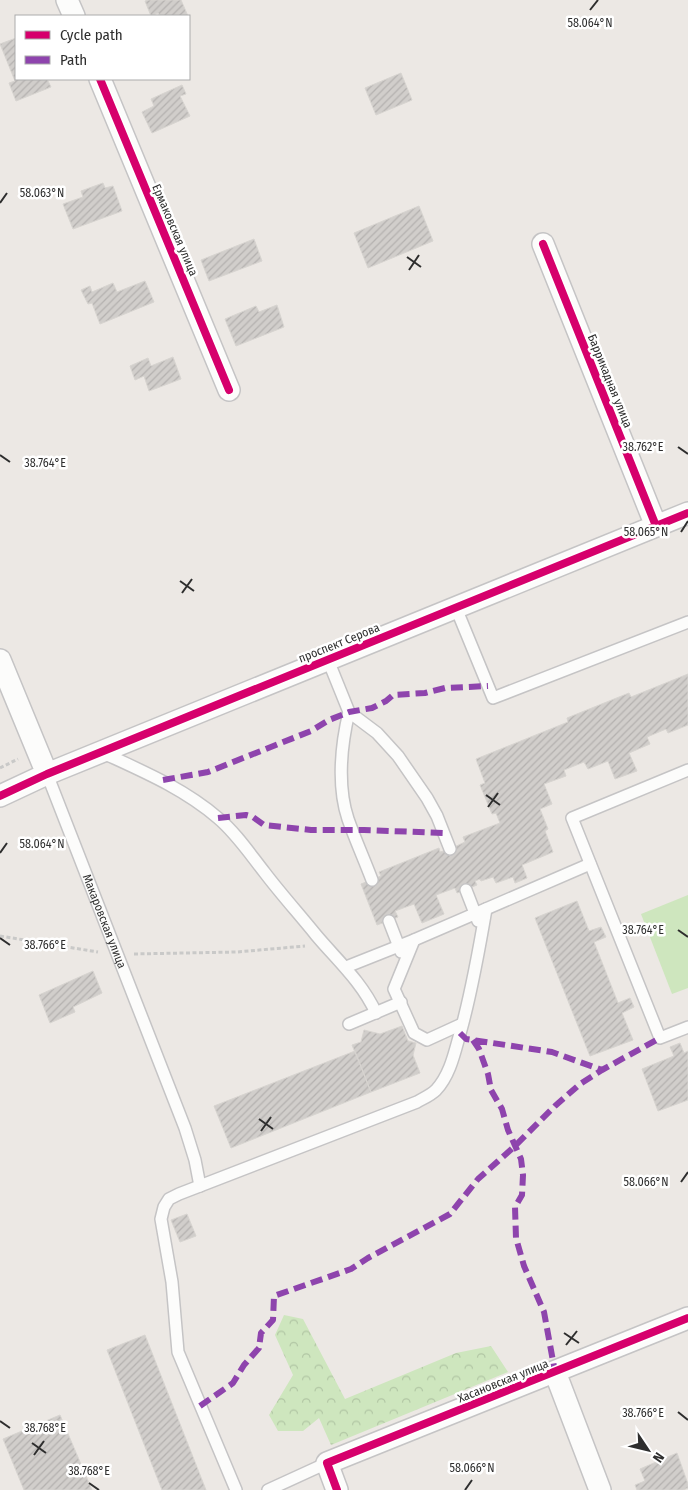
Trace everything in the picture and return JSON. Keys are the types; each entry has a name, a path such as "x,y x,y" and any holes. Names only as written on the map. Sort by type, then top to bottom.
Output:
{"street":[{"path":"67,0 74,15"},
{"name":"Ермаковская улица","path":"100,80 229,390"},
{"name":"Баррикадная улица","path":"543,244 656,526"},
{"name":"проспект Серова","path":"0,796 47,774 688,513"},
{"name":"Макаровская улица","path":"0,660 47,774"},
{"name":"Хасановская улица","path":"327,1463 688,1318"},
{"path":"555,1372 600,1490"},
{"path":"327,1463 338,1490"}],"lane":[{"path":"456,608 493,698 688,622"},
{"path":"328,660 349,712 377,733 398,756 427,798 437,816 450,849"},
{"path":"349,712 344,730 342,759 343,795 348,818 372,880"},
{"path":"101,752 163,780 188,795 218,818 240,841 265,874 346,967 371,1000 376,1013"},
{"path":"688,770 572,818 660,1038 688,1027"},
{"name":"Макаровская улица","path":"47,774 185,1128 195,1160 200,1186"},
{"path":"346,967 481,912 590,864"},
{"path":"236,1490 178,1352 172,1282 162,1219 164,1207 169,1199 428,1096 436,1090 444,1080 455,1053 477,965 482,930 481,912 466,890"},
{"path":"389,921 405,962"},
{"path":"414,940 394,989 414,1033 427,1040 462,1024"},
{"path":"349,1024 401,1002"},
{"path":"268,1490 327,1463"}],"path":[{"path":"0,936 118,955 237,952 325,944"}],"green space":[{"path":"688,895 688,988 672,994 641,914"},
{"path":"284,1315 303,1319 345,1399 456,1353 491,1346 508,1372 331,1445 319,1418 303,1431 278,1431 269,1415 293,1375 275,1335"}],"building":[{"path":"181,0 188,15 159,15 158,13 151,15 145,1"},
{"path":"15,38 15,80 48,80 51,87 16,101 9,83 15,81 0,44"},
{"path":"401,73 412,100 376,115 365,88"},
{"path":"182,85 186,94 180,96 190,116 152,133 142,112 154,106 151,99"},
{"path":"103,183 105,188 113,186 122,211 73,229 63,204 83,197 81,191"},
{"path":"419,206 433,241 368,268 354,233"},
{"path":"254,239 262,261 209,281 201,260"},
{"path":"145,281 154,302 100,324 92,303 88,304 81,290 90,286 92,292 113,283 117,292"},
{"path":"277,305 284,327 236,346 225,319 256,306 259,312"},
{"path":"173,357 181,379 149,391 144,376 135,380 130,366 148,358 151,366"},
{"path":"688,674 688,725 668,733 666,729 647,737 650,744 629,753 637,771 615,779 608,761 588,769 584,762 564,770 566,776 544,784 552,804 540,809 548,829 545,831 553,852 522,865 527,878 515,883 513,877 496,883 493,877 481,881 480,879 475,881 477,885 457,893 455,888 436,895 444,914 422,923 414,904 395,911 398,917 377,925 361,884 381,876 379,872 439,848 440,852 450,849 465,842 463,837 500,823 496,813 492,814 480,785 485,783 476,759 568,722 567,718 629,693 631,697"},
{"path":"577,901 589,931 601,927 606,937 594,942 618,1003 630,998 634,1007 622,1013 633,1040 590,1056 535,918"},
{"path":"93,971 102,993 73,1007 75,1012 50,1023 39,995"},
{"path":"402,1026 408,1041 416,1043 413,1055 420,1073 371,1092 352,1045 361,1042 364,1030 380,1034"},
{"path":"680,1043 684,1053 688,1051 688,1100 658,1111 642,1069 674,1056 670,1047"},
{"path":"355,1051 371,1092 231,1148 214,1106"},
{"path":"187,1214 196,1236 180,1242 171,1220"},
{"path":"145,1335 206,1490 162,1490 107,1350"},
{"path":"60,1415 92,1490 24,1490 3,1439"},
{"path":"677,1453 688,1488 683,1490 637,1490 635,1485 645,1481 640,1469"}],"marked path":[{"path":"163,780 208,772 311,731 329,720 349,712 372,708 393,695 425,693 445,688 488,686"},
{"path":"218,818 246,815 253,817 264,825 311,830 443,833"},
{"path":"460,1033 466,1039 552,1052 602,1070 660,1038"},
{"path":"473,1040 479,1049 488,1074 491,1090 502,1109 508,1130 521,1159 523,1175 522,1195 515,1207 516,1238 524,1266 544,1312 555,1372"},
{"path":"200,1406 233,1383 244,1365 259,1348 261,1333 273,1320 274,1296 351,1269 450,1214 478,1179 515,1146 555,1106 580,1084 602,1070"}],"cycle path":[{"path":"100,80 229,390"},
{"path":"543,244 656,526"},
{"path":"0,796 47,774 688,513"},
{"path":"337,1490 327,1463 688,1318"}]}
